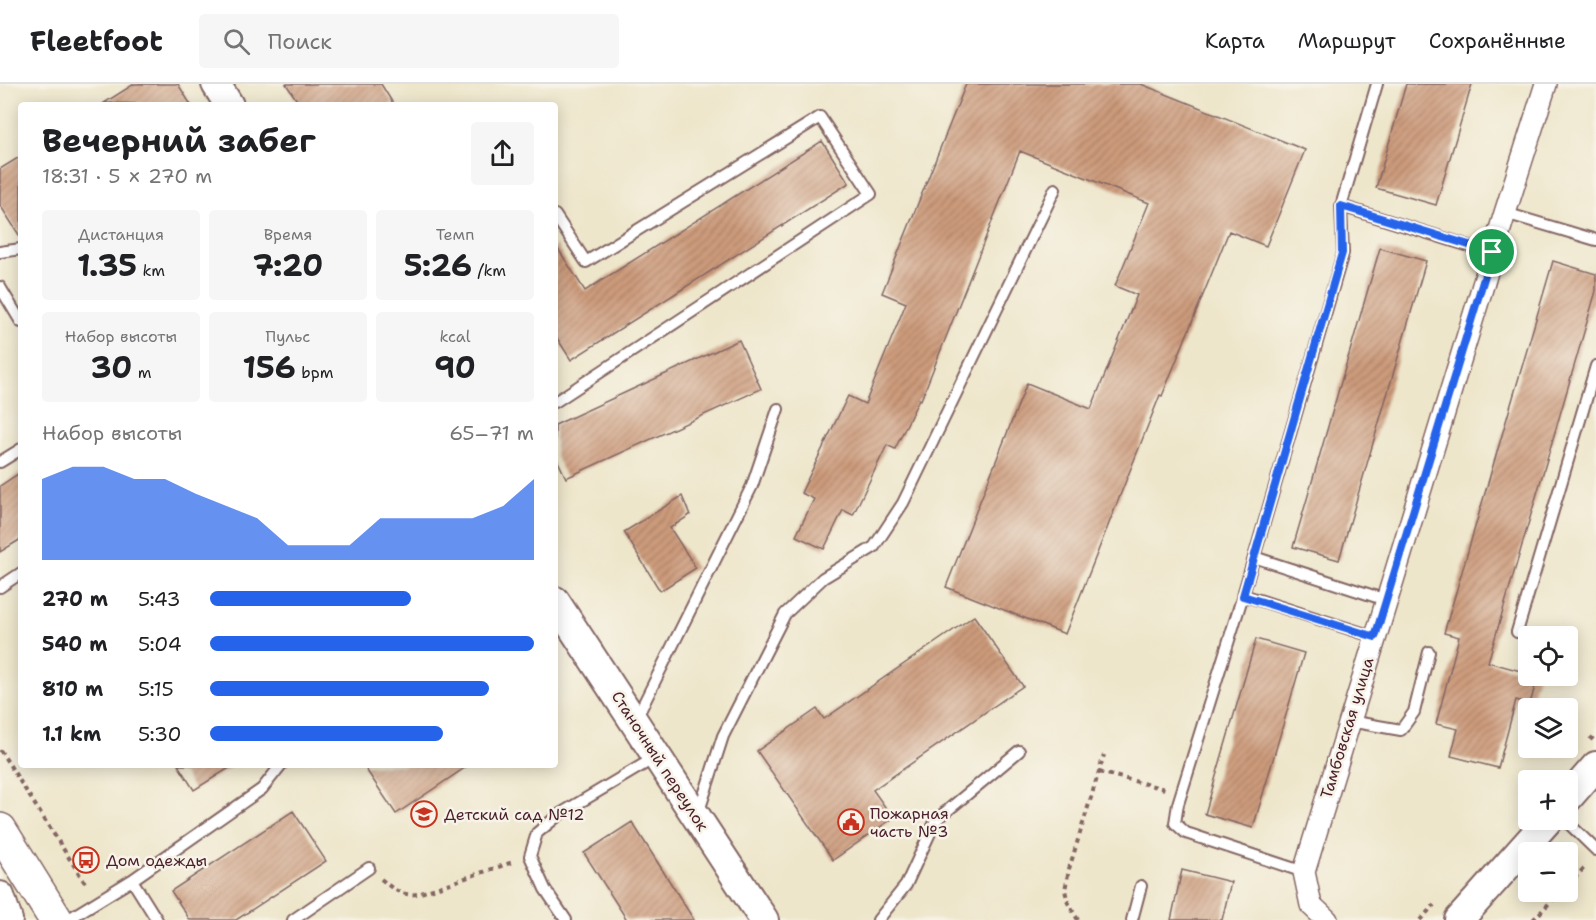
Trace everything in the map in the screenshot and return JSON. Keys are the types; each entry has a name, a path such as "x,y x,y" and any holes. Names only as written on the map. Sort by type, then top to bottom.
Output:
{"main road":[{"path":"216,84 228,102"},
{"name":"Станочный переулок","path":"558,606 764,920"},
{"path":"1578,787 1596,766"},
{"path":"0,830 56,920"},
{"path":"1459,920 1539,830"},
{"path":"0,896 8,920"}],"street":[{"name":"Тамбовская улица","path":"1327,920 1311,905 1304,872 1492,252 1546,84"}],"lane":[{"path":"1304,872 1186,833 1175,823 1342,253 1341,206 1377,84"},
{"path":"558,220 586,262 820,117 871,194 558,400"},
{"path":"697,817 723,736 785,614 822,578 874,547 903,503 1055,189"},
{"path":"1341,206 1492,252"},
{"path":"1505,213 1596,240"},
{"path":"0,252 18,249"},
{"path":"0,287 18,317"},
{"path":"1517,632 1596,366"},
{"path":"634,722 752,486 778,409"},
{"path":"0,462 18,450"},
{"path":"1254,557 1386,600"},
{"path":"0,587 18,575"},
{"path":"1243,596 1375,637"},
{"path":"1350,720 1401,730 1414,712 1429,652"},
{"path":"878,920 906,885 936,820 1019,752"},
{"path":"566,920 545,889 530,856 537,833 560,814 657,756"},
{"path":"67,920 132,880 262,789 279,768"},
{"path":"1575,830 1596,850"},
{"path":"293,920 369,868"},
{"path":"132,880 157,920"},
{"path":"1132,920 1141,886"}],"path":[{"path":"0,750 97,901"},
{"path":"1078,920 1068,903 1065,890 1069,869 1104,755"},
{"path":"1098,772 1182,793"},
{"path":"369,868 395,891 405,895 418,894 530,856"},
{"path":"1578,875 1589,863"},
{"path":"1533,920 1550,902"}],"building":[{"path":"134,84 178,84 189,102 106,102"},
{"path":"286,84 381,84 392,102 298,102"},
{"path":"966,84 1141,84 1305,150 1266,246 1229,231 1162,396 1160,395 1065,634 946,587 1027,383 1091,409 1137,295 1115,286 1149,203 1020,151 921,400 919,399 895,449 887,445 853,515 843,510 824,549 796,536 814,499 801,493 848,396 865,404 906,303 882,293"},
{"path":"1406,84 1472,84 1436,205 1376,188"},
{"path":"822,141 849,183 571,360 558,340 558,249 585,291"},
{"path":"18,158 18,233 0,205 0,169"},
{"path":"1380,248 1426,261 1339,560 1293,547"},
{"path":"1553,261 1596,274 1596,291 1488,662 1518,670 1518,686 1535,686 1532,698 1516,700 1498,768 1451,756 1458,729 1436,724 1459,637 1444,633"},
{"path":"739,340 761,389 566,478 558,461 558,424"},
{"path":"18,474 18,541 0,552 0,486"},
{"path":"682,496 690,515 670,528 696,568 660,591 624,532"},
{"path":"974,616 1023,686 873,790 893,818 833,860 757,751 817,709 824,719"},
{"path":"1256,639 1304,653 1253,828 1205,814"},
{"path":"180,768 229,768 194,790"},
{"path":"365,768 465,768 396,814"},
{"path":"293,811 326,861 236,920 190,920 171,891"},
{"path":"632,822 694,920 627,920 584,853"},
{"path":"1182,870 1231,882 1222,920 1171,920"}],"place":[{"name":"Детский сад №12","path":"424,814"},
{"name":"Пожарная часть №3","path":"851,822"},
{"name":"Дом одежды","path":"86,860"}],"route":[{"path":"1341,206 1492,252 1375,637 1243,596 1342,253 1341,206"}]}
